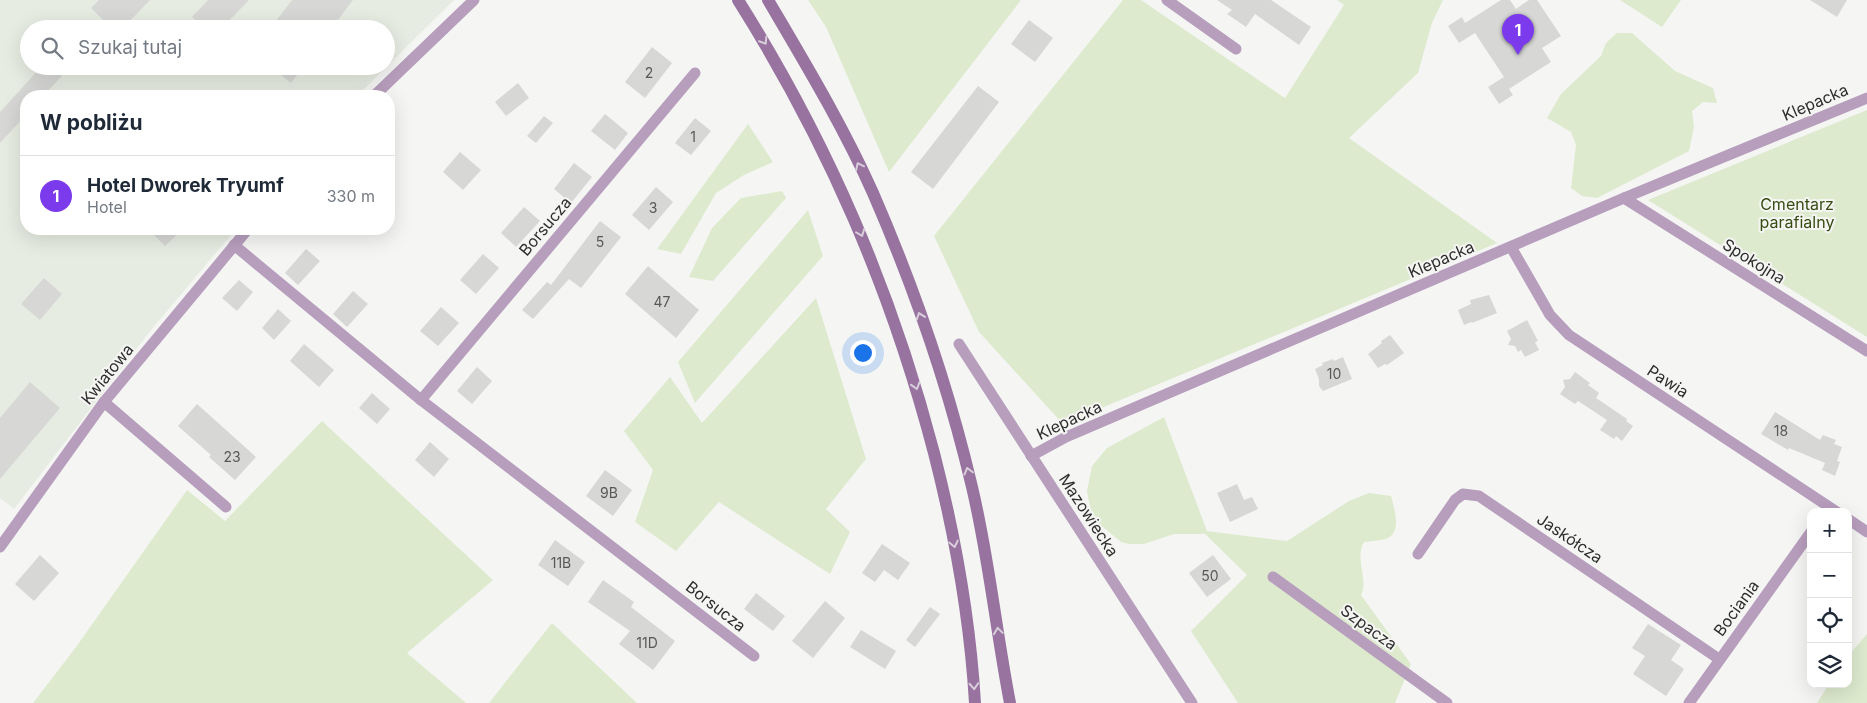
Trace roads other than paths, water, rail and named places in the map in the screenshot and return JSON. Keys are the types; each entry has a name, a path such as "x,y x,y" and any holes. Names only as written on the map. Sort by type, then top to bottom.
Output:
{"main road":[{"path":"738,0 769,49 805,114 847,201 902,340 921,403 942,487 959,568 968,620 974,703"},
{"path":"768,0 821,90 843,133 872,192 909,284 951,408 972,488 1010,703"}],"street":[{"path":"380,90 474,0"},
{"path":"1167,0 1236,49"},
{"name":"Borsucza","path":"420,400 695,72"},
{"name":"Klepacka","path":"1031,456 1066,437 1624,198 1867,98"},
{"name":"Spokojna","path":"1624,198 1867,350"},
{"name":"Kwiatowa","path":"0,547 104,402 243,235"},
{"name":"Borsucza","path":"234,245 420,400 754,656"},
{"name":"Pawia","path":"1511,247 1550,315 1569,335 1828,508"},
{"name":"Mazowiecka","path":"960,344 1192,703"},
{"path":"104,402 226,507"},
{"name":"Jaskółcza","path":"1418,554 1455,500 1463,494 1479,496 1719,659"},
{"path":"1852,522 1867,532"},
{"name":"Bociania","path":"1689,703 1807,538"},
{"name":"Szpacza","path":"1273,576 1446,703"}],"place":[{"name":"Hotel Dworek Tryumf","path":"1518,55"}],"park label":[{"name":"Cmentarz parafialny","path":"1797,213"}]}
